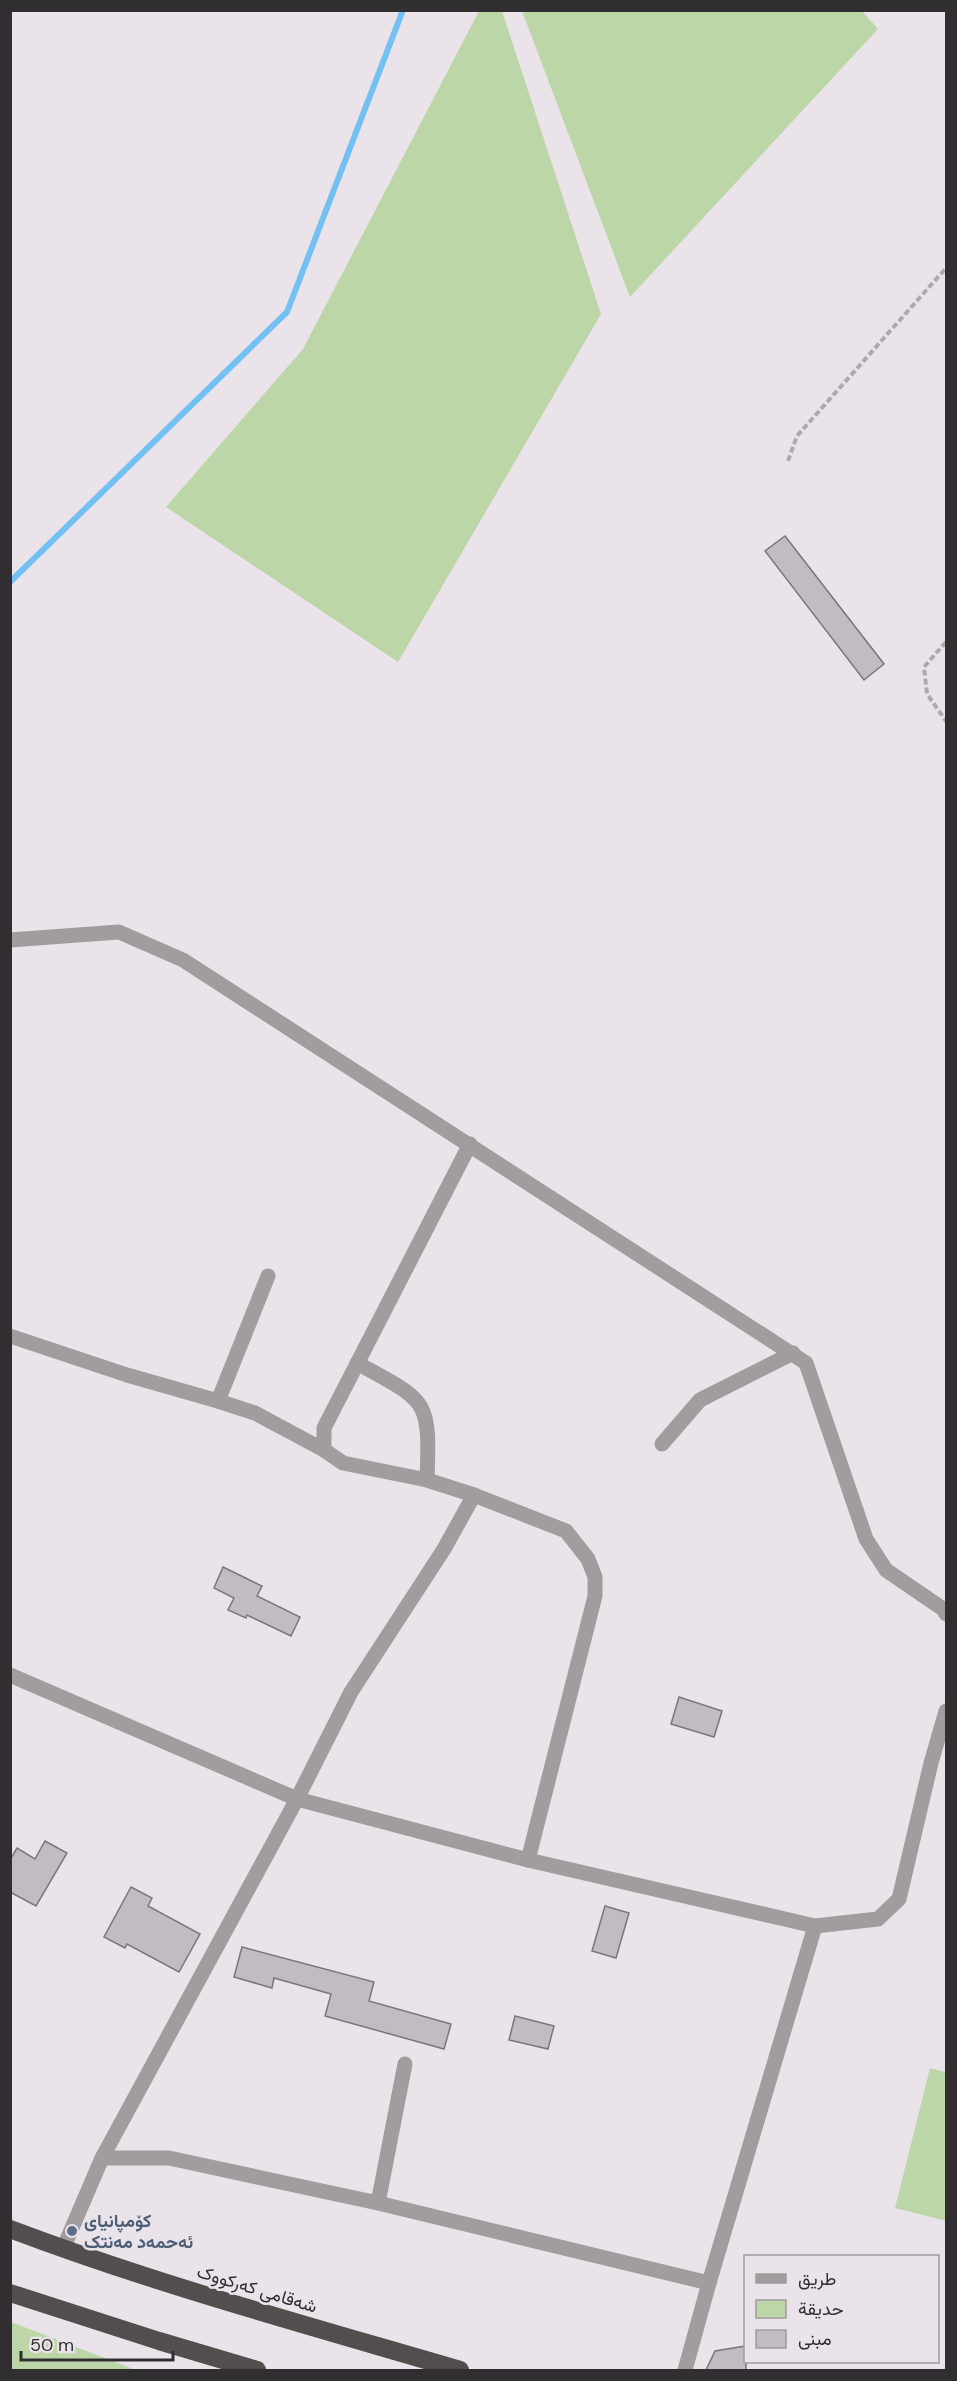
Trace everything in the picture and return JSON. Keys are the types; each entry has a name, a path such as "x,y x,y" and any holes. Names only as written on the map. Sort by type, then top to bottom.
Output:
{"highway":[{"name":"شەقامی کەرکووک","path":"10,2229 63,2249 204,2295 460,2370"},
{"path":"10,2293 257,2370"}],"lane":[{"path":"10,940 119,932 183,960 793,1353 806,1363 866,1539 886,1570 943,1609 946,1614"},
{"path":"324,1450 324,1428 470,1144"},
{"path":"218,1401 268,1276"},
{"path":"10,1336 127,1375 255,1413 324,1450 343,1463 427,1480 474,1495 566,1531 588,1559 596,1576 594,1596 528,1860"},
{"path":"662,1444 700,1400 793,1353"},
{"path":"357,1363 409,1392 422,1404 427,1419 429,1438 427,1480"},
{"path":"63,2249 102,2158 297,1799 351,1692 444,1549 474,1495"},
{"path":"10,1675 297,1799 528,1860 815,1926 878,1919 899,1899 931,1763 946,1711"},
{"path":"685,2370 815,1926"},
{"path":"378,2203 405,2064"},
{"path":"102,2158 169,2158 378,2203 709,2283"}],"path":[{"path":"788,461 797,436 946,268"},
{"path":"946,642 924,667 927,694 946,721"}],"green space":[{"path":"479,11 502,11 601,314 398,662 166,507 303,349"},
{"path":"522,11 862,11 878,29 630,297"},
{"path":"930,2068 946,2072 946,2221 895,2208"},
{"path":"11,2322 136,2370 11,2370"}],"building":[{"path":"785,536 884,664 864,680 765,551"},
{"path":"223,1567 262,1586 257,1596 300,1617 291,1636 247,1615 246,1618 228,1610 234,1598 214,1588"},
{"path":"679,1697 722,1711 714,1737 671,1724"},
{"path":"45,1841 67,1853 36,1906 10,1892 10,1860 17,1848 35,1859"},
{"path":"131,1887 152,1898 148,1906 200,1934 179,1972 127,1944 125,1948 104,1937"},
{"path":"605,1906 629,1913 616,1958 592,1951"},
{"path":"242,1947 374,1982 369,2001 451,2024 444,2049 325,2016 331,1994 274,1978 272,1988 234,1977"},
{"path":"515,2016 554,2026 548,2049 509,2040"},
{"path":"744,2346 746,2370 706,2370 715,2351"}],"waterway":[{"path":"10,582 287,312 403,10"}],"place":[{"name":"کۆمپانیای ئەحمەد مەنتک","path":"72,2231"}]}
